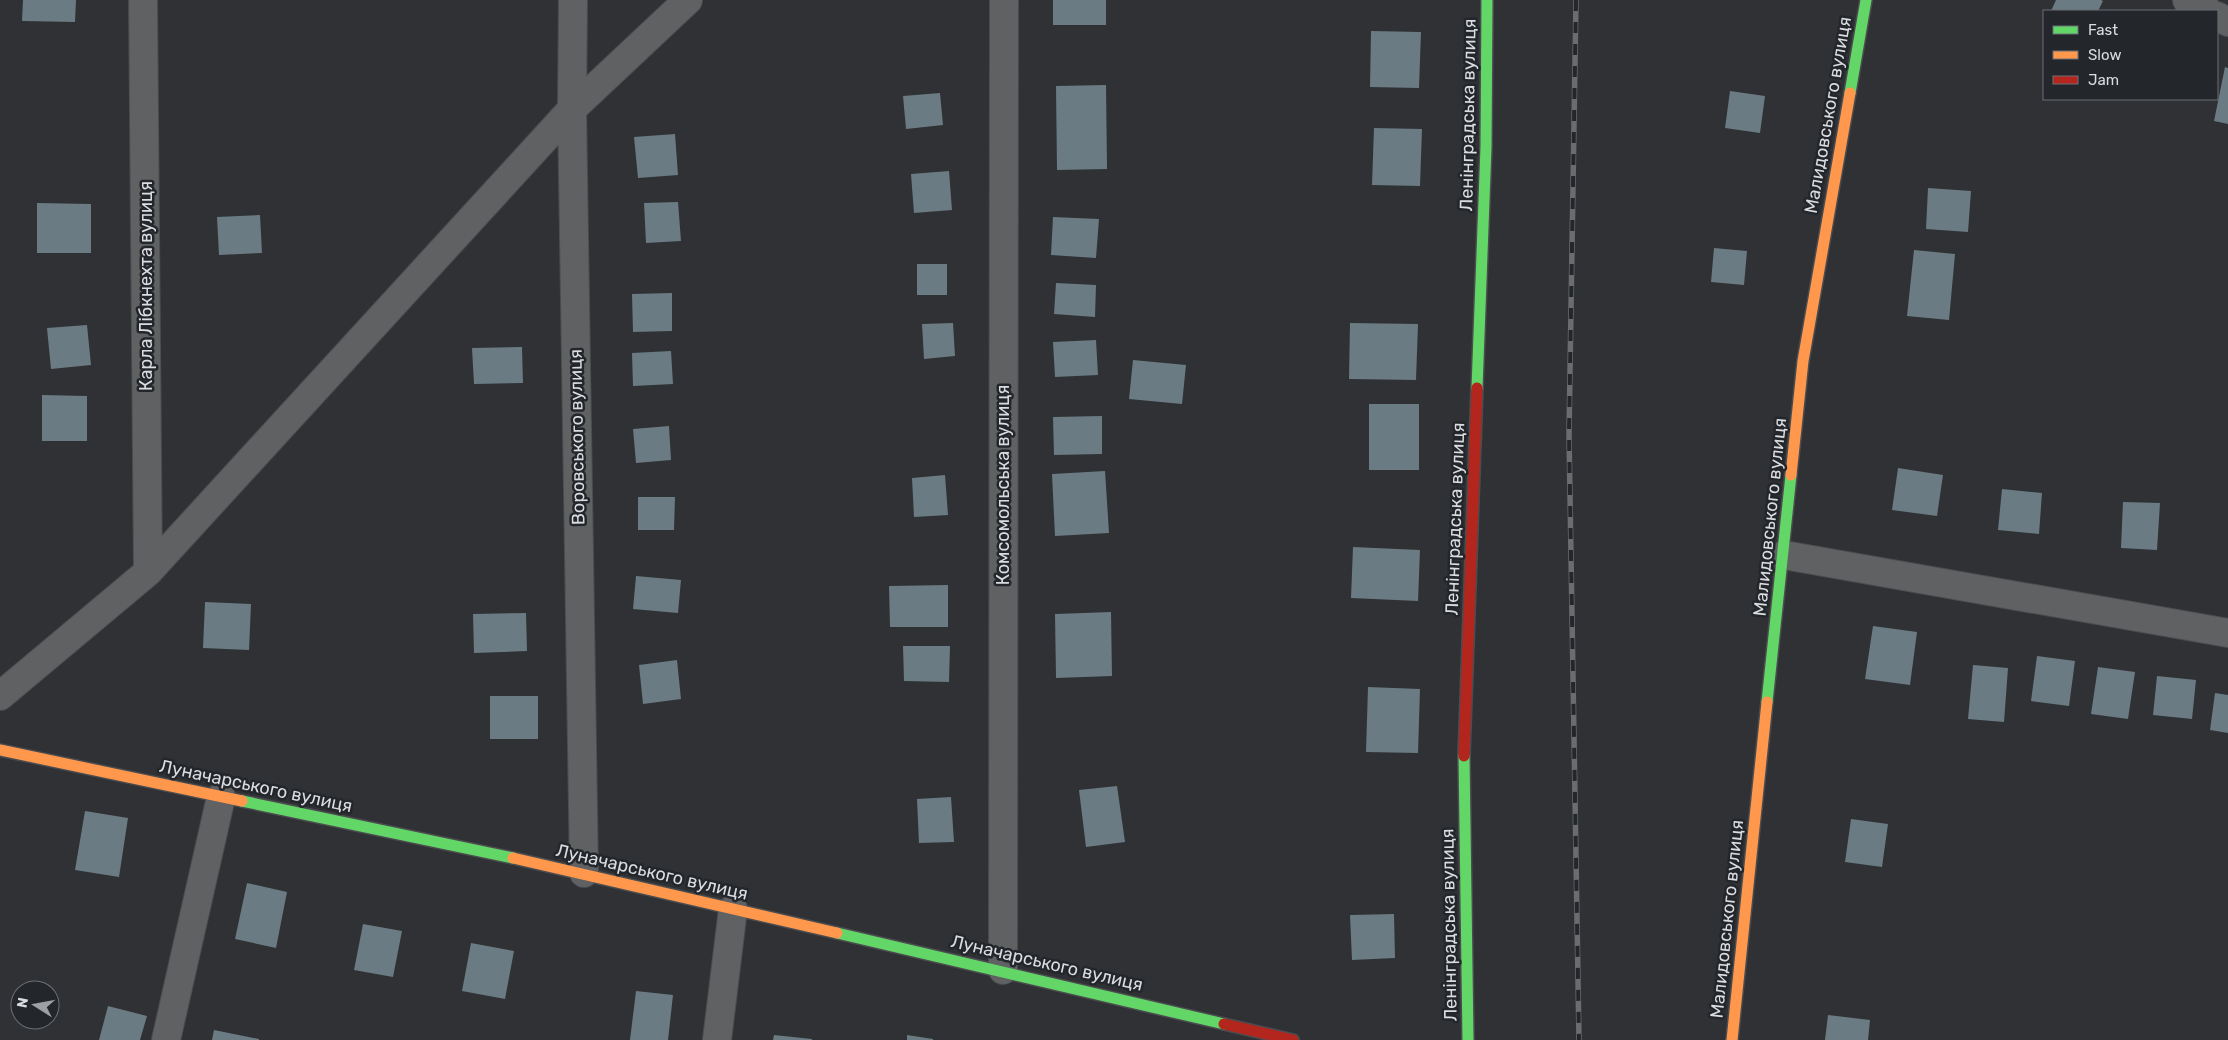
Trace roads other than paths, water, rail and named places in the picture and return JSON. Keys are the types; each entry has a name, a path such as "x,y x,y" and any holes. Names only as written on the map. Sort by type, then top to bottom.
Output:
{"street":[{"name":"Карла Лібкнехта вулиця","path":"143,0 148,572"},
{"name":"Воровського вулиця","path":"573,0 572,109 584,873"},
{"path":"0,696 148,572 572,109 688,0"},
{"name":"Комсомольська вулиця","path":"1002,970 1004,0"},
{"name":"Ленінградська вулиця","path":"1468,1040 1464,729 1486,147 1487,0"},
{"name":"Малидовського вулиця","path":"1732,1040 1803,361 1866,0"},
{"path":"2187,0 2206,10"},
{"path":"1784,555 2228,633"},
{"name":"Луначарського вулиця","path":"0,750 584,873 1293,1040"},
{"path":"166,1040 221,797"},
{"path":"717,1040 733,909"}],"railway":[{"path":"1576,0 1569,434 1579,1040"}]}
